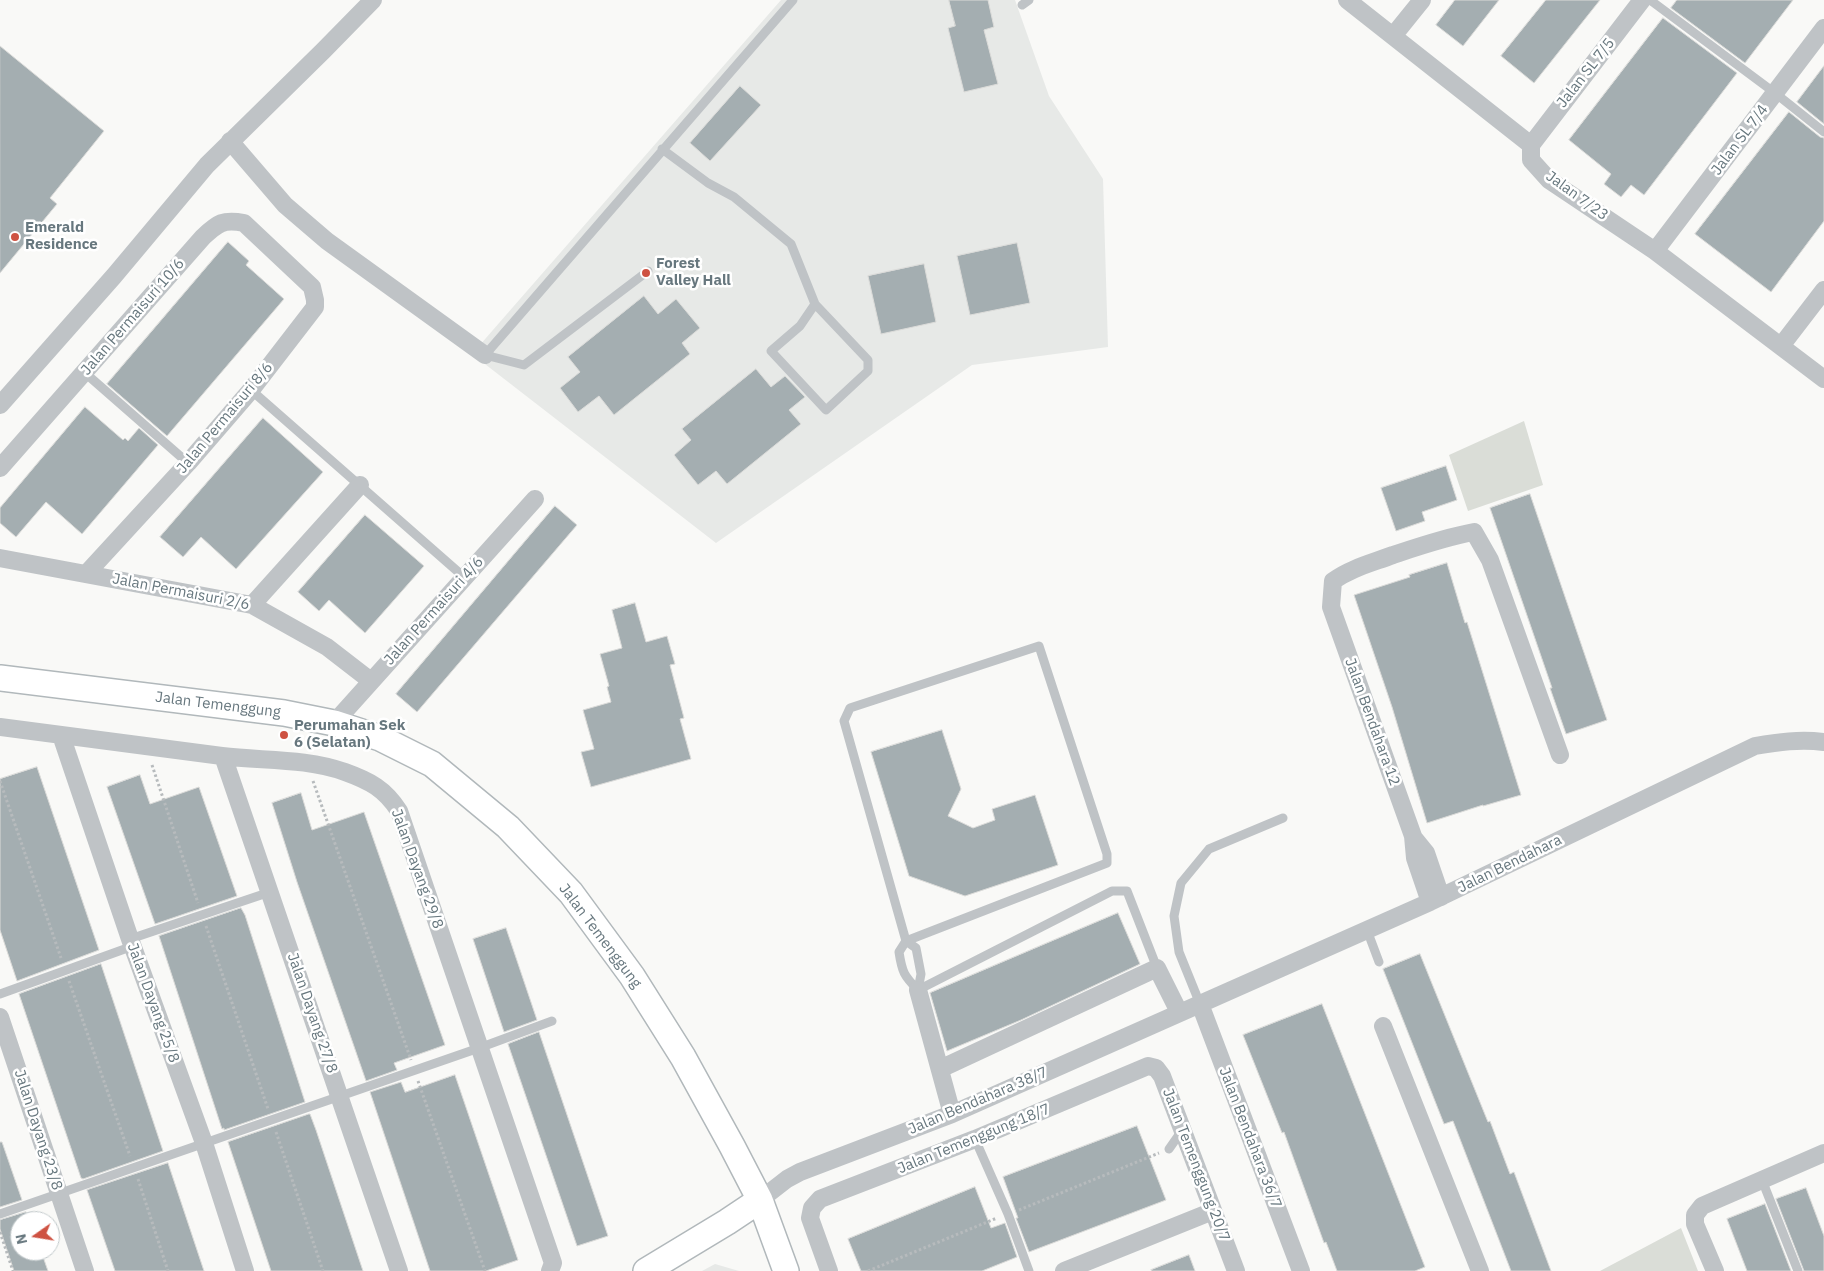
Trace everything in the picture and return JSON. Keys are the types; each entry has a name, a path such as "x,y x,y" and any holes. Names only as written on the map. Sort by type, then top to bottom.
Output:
{"street":[{"path":"0,405 114,276 207,165 324,51 373,0"},
{"path":"1347,0 1531,145"},
{"path":"1393,36 1422,0"},
{"name":"Jalan SL 7/5","path":"1531,145 1642,0"},
{"name":"Jalan SL 7/4","path":"1655,251 1824,28"},
{"path":"230,141 285,205 327,241 485,355"},
{"name":"Jalan 7/23","path":"1531,145 1531,160 1550,180 1655,251 1824,379"},
{"name":"Jalan Permaisuri 10/6","path":"0,468 203,236 218,223 231,220 244,223 280,256"},
{"name":"Jalan Permaisuri 8/6","path":"86,574 188,463 251,390 314,307 315,300 312,287 280,256"},
{"path":"1781,346 1824,290"},
{"path":"252,605 360,485"},
{"name":"Jalan Permaisuri 4/6","path":"334,723 535,499"},
{"name":"Jalan Bendahara 12","path":"1436,900 1426,853 1413,836 1331,608 1333,582 1347,571 1445,537 1474,532 1490,560 1560,755"},
{"name":"Jalan Permaisuri 2/6","path":"0,558 252,605 327,647 371,681"},
{"name":"Jalan Temenggung","path":"0,678 284,713 334,723 380,738 432,764 508,826 571,893 632,976 683,1057 732,1146 760,1200 786,1271"},
{"name":"Jalan Dayang 29/8","path":"0,727 223,756 306,762 344,772 371,782 385,792 399,811 552,1267"},
{"name":"Jalan Dayang 25/8","path":"61,735 132,943 204,1143 245,1271"},
{"name":"Jalan Bendahara","path":"1200,1004 1436,900 1755,746 1783,741 1812,740 1824,742"},
{"name":"Jalan Dayang 27/8","path":"223,756 399,1271"},
{"path":"940,1069 1157,968 1180,1012"},
{"path":"918,990 952,1114"},
{"name":"Jalan Bendahara 38/7","path":"760,1200 787,1179 800,1172 952,1114 1200,1004"},
{"name":"Jalan Bendahara 36/7","path":"1200,1004 1300,1271"},
{"name":"Jalan Dayang 23/8","path":"0,1017 85,1271"},
{"path":"1383,1026 1480,1271"},
{"name":"Jalan Temenggung 20/7","path":"1148,1066 1156,1068 1162,1076 1213,1210 1232,1269"},
{"name":"Jalan Temenggung 18/7","path":"829,1271 810,1218 812,1208 820,1199 975,1139 1148,1066"},
{"path":"1715,1271 1695,1224 1695,1215 1702,1206 1824,1153"},
{"path":"646,1271 760,1200"},
{"path":"1064,1271 1213,1210"}],"lane":[{"path":"648,271 524,365 485,355 793,0"},
{"path":"1650,0 1824,132"},
{"path":"662,149 708,183 734,197 791,244 814,304 868,360 868,371 826,410 771,351 800,326 814,304"},
{"path":"84,372 188,463"},
{"path":"251,390 464,577"},
{"path":"918,990 905,977 901,964 899,952 906,941 1108,863 1108,854 1039,646 850,708 844,721 906,941 916,948 921,974 918,990"},
{"path":"1200,1004 1178,952 1174,916 1181,883 1209,849 1283,818"},
{"path":"918,990 1112,892 1127,891 1157,968"},
{"path":"0,994 66,971 202,915 270,892"},
{"path":"1367,930 1379,962"},
{"path":"0,1214 414,1071 552,1021"},
{"path":"1169,1149 1183,1129"},
{"path":"975,1139 1008,1214 1029,1271"},
{"path":"1762,1180 1798,1271"}],"path":[{"path":"145,746 323,1271"},
{"path":"306,762 485,1271"},
{"path":"0,780 168,1271"},
{"path":"0,1232 13,1271"}],"shaded area":[{"name":"Forest Valley Hall","path":"781,0 1015,0 1049,96 1103,179 1108,347 972,365 716,543 472,354"},
{"path":"1524,421 1543,485 1468,511 1449,455"},
{"path":"1681,1228 1698,1271 1600,1271"},
{"path":"715,1264 739,1271 702,1271"}],"building":[{"path":"949,0 988,0 994,27 984,30 998,84 964,92 948,28 955,26"},
{"path":"1455,0 1499,0 1463,46 1436,25"},
{"path":"1546,0 1600,0 1534,83 1501,56"},
{"path":"1677,0 1793,0 1745,63 1671,8"},
{"path":"1663,18 1737,73 1644,195 1631,185 1621,197 1604,184 1611,174 1569,140"},
{"path":"0,46 104,131 50,198 57,204 0,273"},
{"path":"1824,66 1824,124 1797,102"},
{"path":"740,86 761,105 710,161 690,143"},
{"path":"1789,112 1820,137 1824,138 1824,221 1771,292 1695,234"},
{"path":"228,242 249,261 246,265 284,299 167,436 107,384"},
{"path":"1017,243 1030,303 970,315 957,256"},
{"path":"924,264 936,322 881,334 868,276"},
{"path":"644,296 658,314 676,299 700,328 682,343 690,354 614,415 599,396 578,412 560,388 580,372 568,357"},
{"path":"756,369 771,387 785,376 805,397 789,410 801,424 727,484 716,471 698,485 674,455 691,440 682,429"},
{"path":"85,407 123,440 125,438 128,441 139,428 158,445 82,534 46,502 16,537 0,523 0,508"},
{"path":"263,418 323,472 236,569 201,537 183,557 160,537"},
{"path":"1446,466 1457,500 1422,512 1425,521 1396,531 1381,488"},
{"path":"1530,494 1607,720 1566,734 1490,508"},
{"path":"555,506 577,525 417,712 396,694"},
{"path":"365,515 424,566 365,633 329,600 319,611 298,592"},
{"path":"1447,563 1521,795 1427,823 1392,707 1354,595"},
{"path":"635,603 646,642 667,636 675,664 670,665 684,718 680,719 691,759 591,787 581,752 594,749 583,710 611,702 607,687 609,686 600,654 622,648 612,610"},
{"path":"942,730 961,789 948,816 973,828 995,820 992,809 1035,795 1058,865 965,896 909,876 871,752"},
{"path":"37,767 99,950 17,981 0,930 0,779"},
{"path":"140,775 150,804 199,787 237,896 155,924 107,787"},
{"path":"301,793 312,830 364,812 445,1045 394,1063 397,1070 366,1081 297,882 272,803"},
{"path":"241,908 245,915 305,1102 224,1130 224,1128 222,1129 159,936"},
{"path":"1118,913 1140,964 1021,1020 947,1051 930,993"},
{"path":"506,928 537,1020 504,1032 473,939"},
{"path":"1420,954 1488,1122 1490,1121 1510,1174 1514,1172 1551,1271 1511,1271 1453,1121 1444,1124 1383,969"},
{"path":"101,964 163,1151 83,1179 81,1178 19,994"},
{"path":"1322,1004 1425,1267 1415,1271 1337,1271 1326,1242 1324,1243 1284,1132 1282,1133 1243,1035"},
{"path":"539,1032 608,1236 577,1246 508,1044"},
{"path":"455,1075 518,1260 486,1271 430,1271 370,1092 401,1082 405,1092"},
{"path":"310,1114 363,1271 271,1271 228,1142"},
{"path":"1137,1126 1166,1200 1029,1252 1003,1177"},
{"path":"0,1142 2,1142 22,1200 0,1207"},
{"path":"168,1163 204,1271 115,1271 87,1190"},
{"path":"975,1187 991,1228 1005,1223 1017,1257 982,1271 861,1271 848,1239"},
{"path":"1806,1188 1824,1236 1824,1271 1804,1271 1776,1199"},
{"path":"1765,1204 1791,1271 1747,1271 1727,1219"},
{"path":"10,1217 10,1259 0,1229 0,1220"},
{"path":"1189,1255 1195,1271 1151,1270"},
{"path":"11,1261 44,1261 48,1271 14,1271"}],"place":[{"name":"Emerald Residence","path":"15,237"},
{"name":"Forest Valley Hall","path":"646,273"},
{"name":"Perumahan Sek 6 (Selatan)","path":"284,735"}]}
